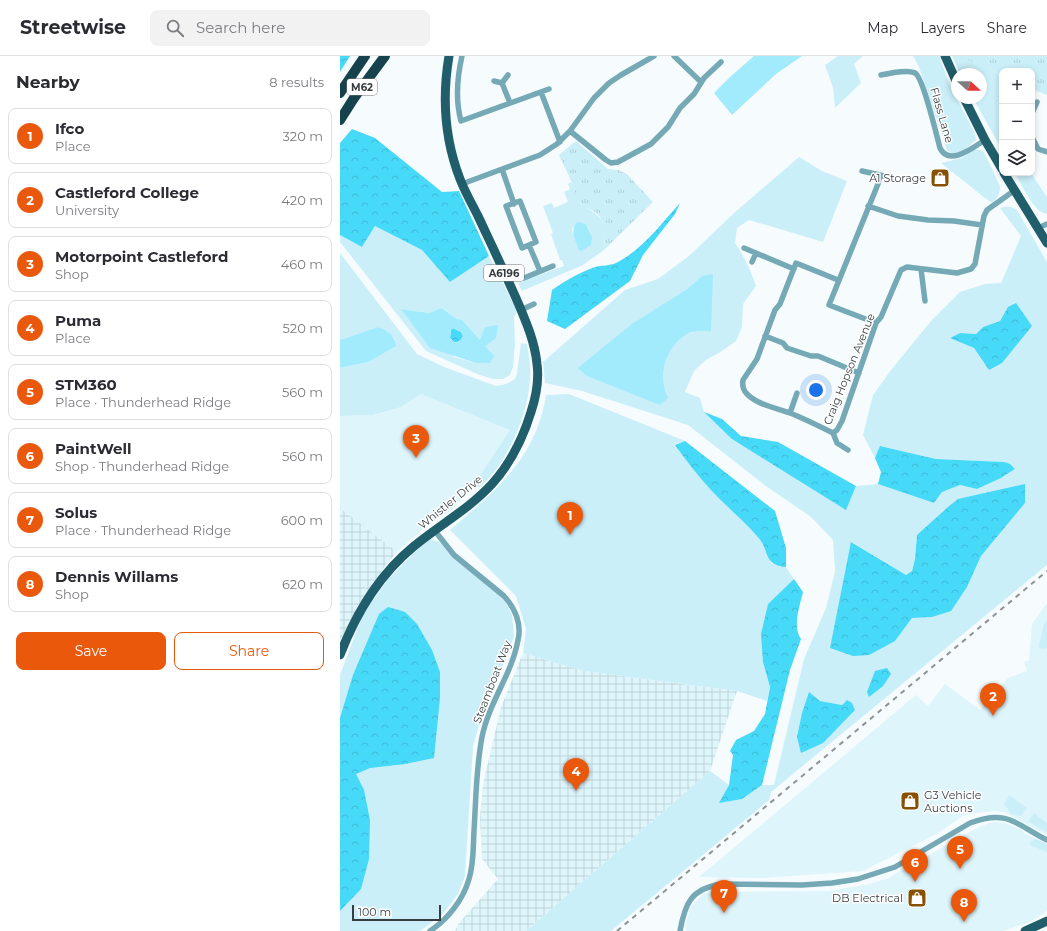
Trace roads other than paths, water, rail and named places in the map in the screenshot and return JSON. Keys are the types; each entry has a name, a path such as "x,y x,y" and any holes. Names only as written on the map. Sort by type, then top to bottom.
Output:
{"highway":[{"name":"M62","path":"340,93 366,56"},
{"name":"M62","path":"340,120 384,56"}],"main road":[{"name":"Whistler Drive","path":"340,655 351,627 363,605 374,588 393,566 412,548 476,499 491,485 506,467 525,430 535,396 538,376 530,332 462,184 451,148 447,128 446,85 449,56"},
{"path":"944,56 951,71"},
{"path":"967,104 999,164"},
{"path":"1006,176 1047,243"},
{"path":"1025,931 1047,921"}],"street":[{"path":"462,56 456,95 461,121 549,89"},
{"path":"462,184 540,155 560,142 570,132 594,98 609,83 620,75 654,56"},
{"path":"674,56 701,82"},
{"path":"570,132 606,160 618,162 651,144 660,136 680,108 694,94 701,82 721,62"},
{"name":"Flass Lane","path":"881,76 899,72 915,73 918,75 923,87 940,148 943,152 952,156 962,154 985,140"},
{"path":"502,83 508,75"},
{"path":"494,81 502,83"},
{"path":"502,83 510,103"},
{"path":"541,92 560,142"},
{"path":"1035,106 1037,102"},
{"path":"1034,140 1038,149 1047,152"},
{"path":"502,169 514,204"},
{"path":"862,171 889,177"},
{"path":"876,323 829,305 878,184 880,175"},
{"name":"Craig Hopson Avenue","path":"794,269 754,365 743,380 742,388 748,395 764,405 790,413 833,433 837,430 842,421 876,323 881,317 901,270 906,267 957,273 971,269 975,264 984,216 987,210 1015,190"},
{"path":"520,201 536,242 529,245 522,248 506,206 520,201"},
{"path":"869,204 898,216 982,225"},
{"path":"1038,228 1047,224"},
{"path":"529,245 540,272"},
{"path":"744,248 794,269 796,263 838,280"},
{"path":"752,262 756,253"},
{"path":"524,278 553,266"},
{"path":"921,268 925,301"},
{"path":"521,310 534,304"},
{"path":"765,336 783,343 787,348 812,356 818,356 859,373"},
{"path":"790,413 797,393"},
{"path":"833,433 836,443 848,450"},
{"name":"Steamboat Way","path":"430,931 440,924 450,913 462,895 469,879 474,853 476,783 482,735 491,708 514,657 519,638 515,613 510,603 504,596 454,554 434,531"},
{"path":"680,931 688,902 694,894 702,889 721,884 802,885 832,883 858,879 895,867 970,823 983,818 994,817 1016,821 1047,840"}],"railway":[{"path":"617,931 1047,571"}],"place":[{"name":"A1 Storage","path":"940,178"},
{"name":"Motorpoint Castleford","path":"416,458"},
{"name":"Ifco","path":"570,535"},
{"name":"Castleford College","path":"993,716"},
{"name":"Puma","path":"576,791"},
{"name":"G3 Vehicle Auctions","path":"910,801"},
{"name":"STM360","path":"960,869"},
{"name":"PaintWell","path":"915,882"},
{"name":"DB Electrical","path":"917,898"},
{"name":"Solus","path":"724,913"},
{"name":"Dennis Willams","path":"964,922"}]}
